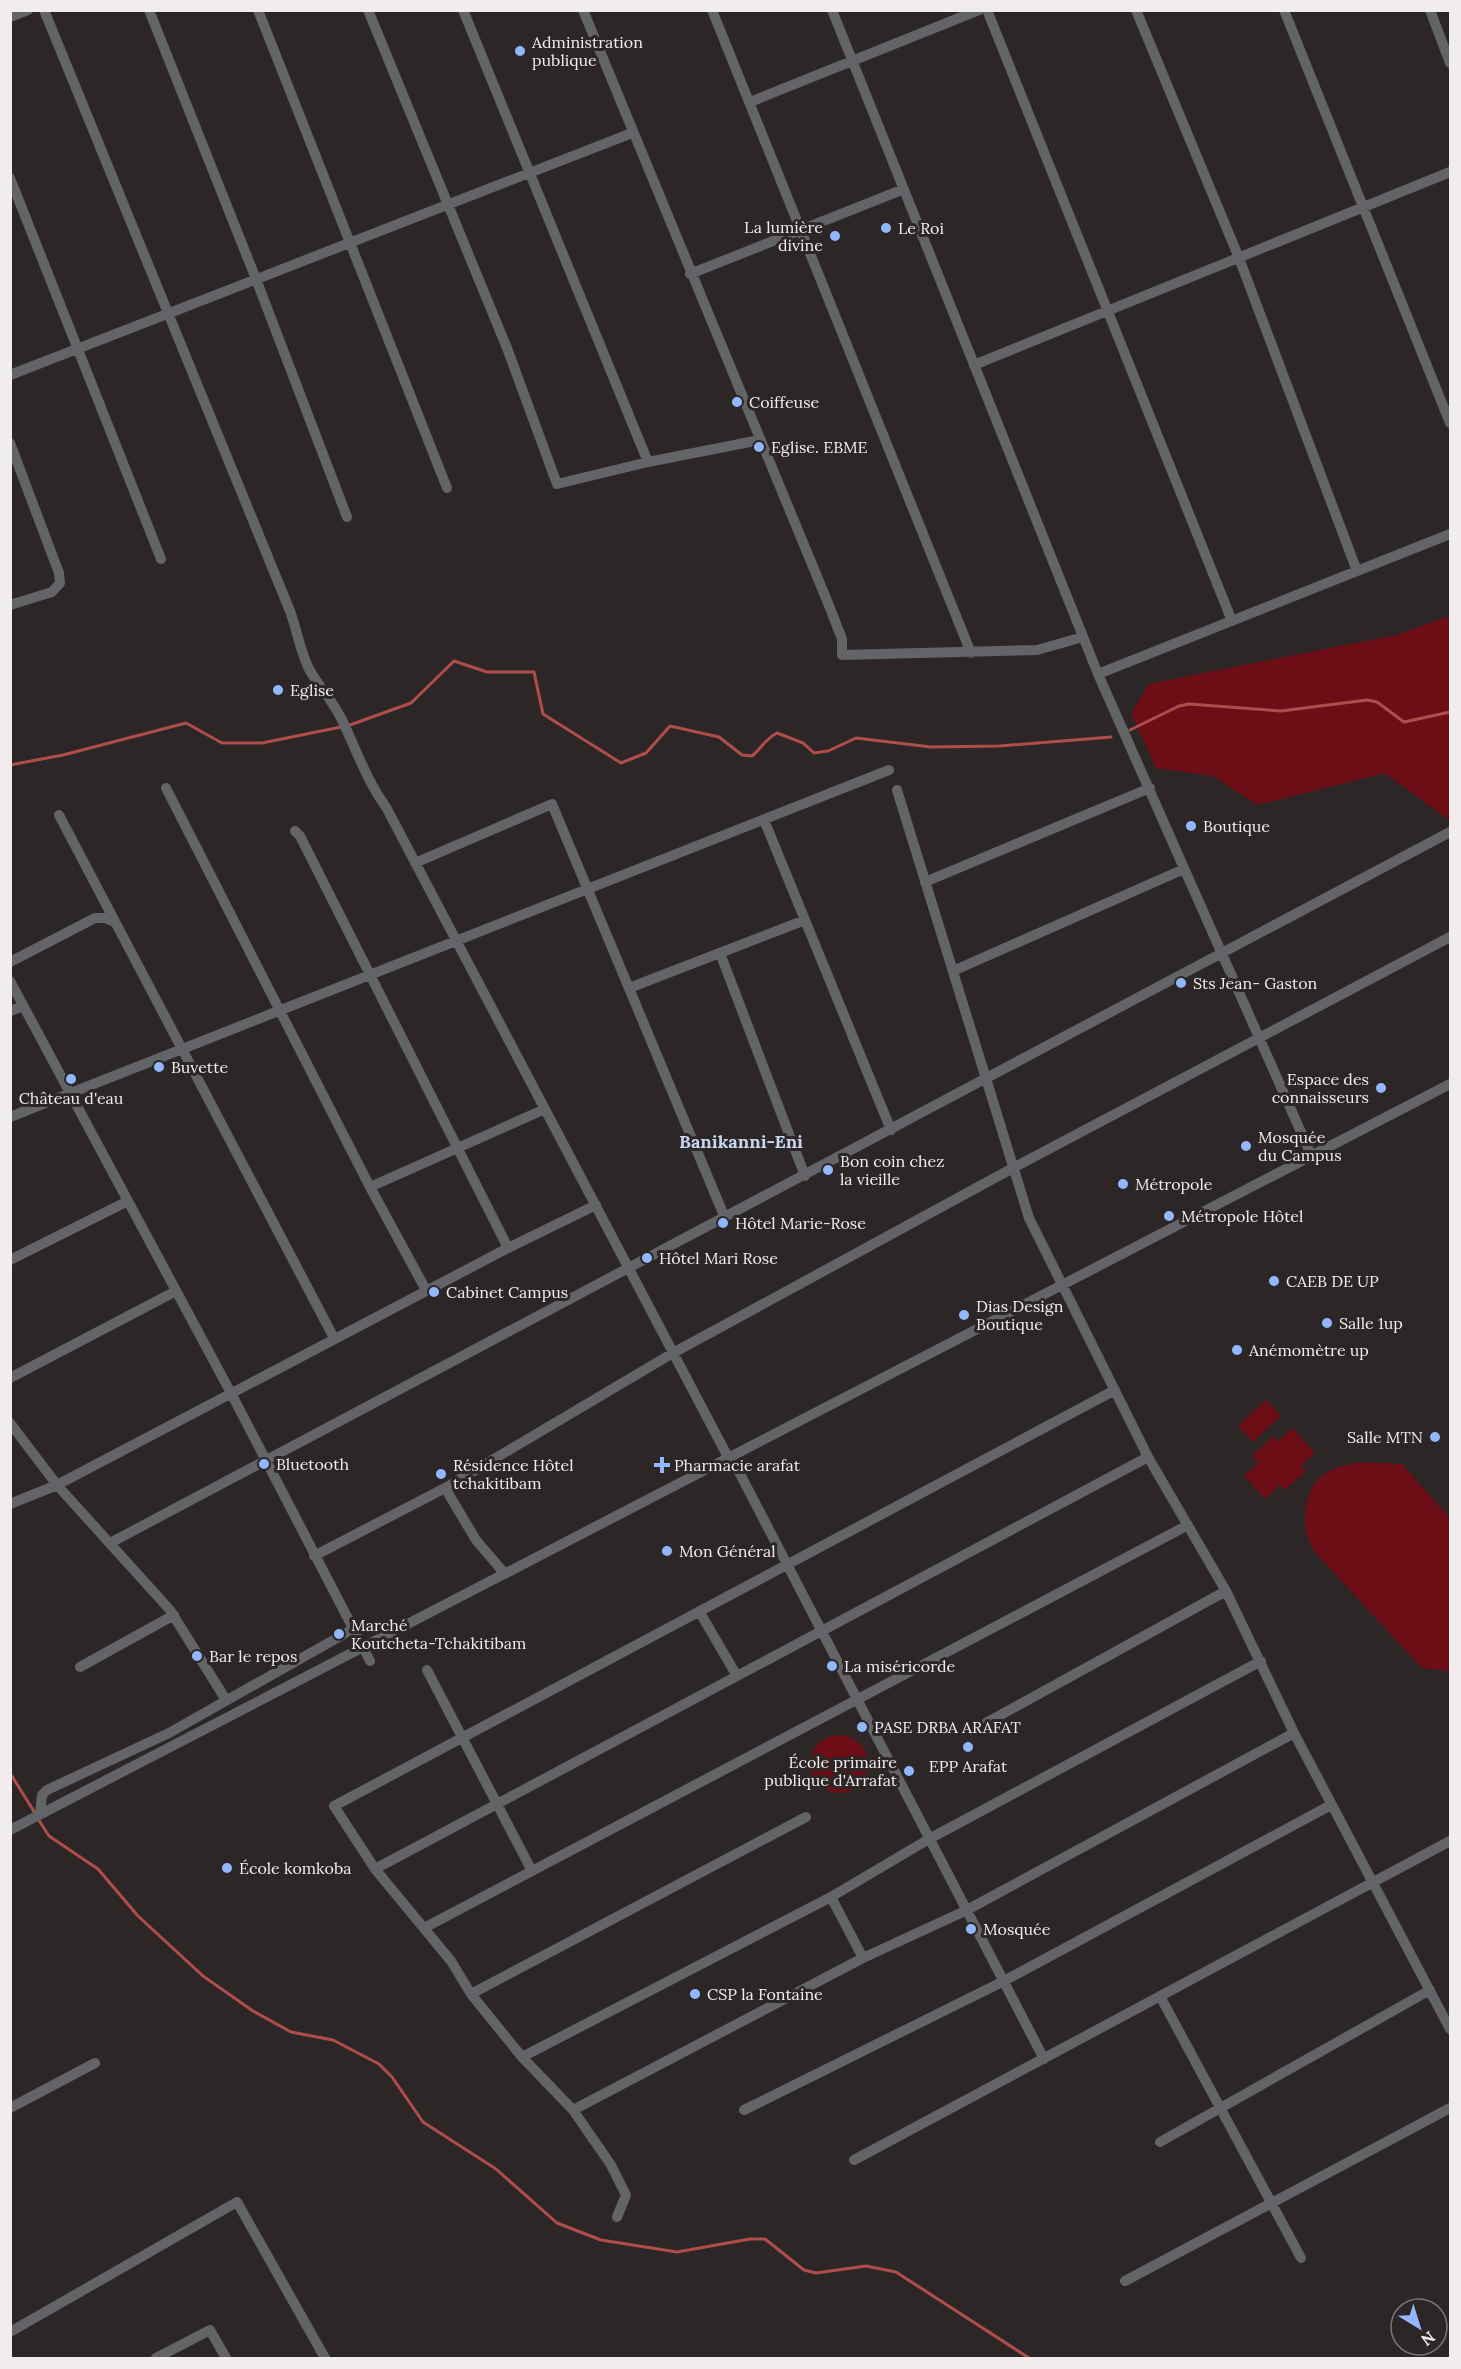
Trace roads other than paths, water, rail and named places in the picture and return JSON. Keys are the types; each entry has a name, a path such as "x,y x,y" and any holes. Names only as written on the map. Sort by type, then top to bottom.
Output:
{"street":[{"path":"10,17 28,10"},
{"path":"44,10 166,314 290,611 308,667 339,714 347,736 361,759 377,795 457,941 729,1459 738,1470 965,1911 1044,2059"},
{"path":"149,10 256,279 347,517"},
{"path":"258,10 447,488"},
{"path":"368,10 446,205 507,348 557,484 648,462 760,440"},
{"path":"463,10 648,462"},
{"path":"583,10 842,639 842,655 1037,650 1083,637"},
{"path":"712,10 971,653"},
{"path":"832,10 1098,674 1312,1157"},
{"path":"750,102 979,10"},
{"path":"987,10 1232,621"},
{"path":"1136,10 1239,258 1357,571"},
{"path":"1284,10 1450,423"},
{"path":"1430,10 1450,63"},
{"path":"10,375 632,133"},
{"path":"974,364 1450,172"},
{"path":"10,178 161,559"},
{"path":"690,274 904,189"},
{"path":"10,442 59,573 60,583 52,592 10,605"},
{"path":"1098,674 1450,534"},
{"path":"10,1118 889,770"},
{"path":"166,788 370,1187 426,1290"},
{"path":"925,882 1149,788"},
{"path":"897,790 1029,1218 1148,1457 1226,1591 1294,1733 1450,2029"},
{"path":"415,863 552,804 725,1218"},
{"path":"59,815 334,1338"},
{"path":"764,820 891,1130"},
{"path":"295,831 300,836 508,1248"},
{"path":"110,1543 1450,832"},
{"path":"953,971 1185,869"},
{"path":"10,962 95,918 105,918 115,922"},
{"path":"629,988 804,920"},
{"path":"314,1556 445,1488 673,1353 1013,1168 1450,937"},
{"path":"720,953 805,1176"},
{"path":"10,981 232,1395 370,1661"},
{"path":"10,1011 23,1005"},
{"path":"10,1830 1450,1084"},
{"path":"370,1187 545,1109"},
{"path":"10,1260 128,1201"},
{"path":"10,1504 57,1485 232,1395 426,1290 596,1205"},
{"path":"10,1378 176,1291"},
{"path":"617,2217 626,2195 611,2165 573,2110 522,2057 471,1994 451,1961 375,1869 334,1806 1115,1390"},
{"path":"10,1423 57,1485 174,1615 226,1700"},
{"path":"375,1869 1148,1457"},
{"path":"445,1488 476,1540 505,1574"},
{"path":"424,1928 1188,1525"},
{"path":"986,1723 1226,1591"},
{"path":"699,1611 737,1676"},
{"path":"80,1666 174,1615"},
{"path":"40,1814 40,1802 47,1790 152,1742 353,1629"},
{"path":"522,2057 831,1897 929,1839 1261,1660"},
{"path":"427,1670 532,1871"},
{"path":"573,2110 864,1958 965,1911 1294,1733"},
{"path":"744,2110 1002,1982 1331,1805"},
{"path":"471,1994 806,1817"},
{"path":"854,2160 1450,1842"},
{"path":"831,1897 864,1958"},
{"path":"1160,2142 1430,1990"},
{"path":"1160,1996 1301,2258"},
{"path":"10,2108 95,2063"},
{"path":"1125,2281 1450,2108"},
{"path":"10,2332 237,2202 325,2358"},
{"path":"156,2358 210,2330 226,2358"}],"waterway":[{"path":"347,726 411,703 454,661 487,672 534,672 543,714 621,763 646,753 670,726 719,737 742,755 752,756 777,733 803,743 814,753 828,751 856,738 931,747 999,746 1111,737"},
{"path":"1130,730 1179,706 1189,704 1281,711 1367,700 1377,702 1404,722 1450,712"},
{"path":"10,765 63,755 186,723 222,743 262,743 341,727"},
{"path":"10,1773 35,1813"},
{"path":"38,1819 49,1836 98,1869 138,1916 203,1976 253,2011 291,2032 333,2040 379,2064 392,2077 423,2122 496,2169 557,2223 601,2240 677,2252 750,2239 765,2239 804,2270 816,2273 866,2266 896,2272 1029,2358"}],"place":[{"name":"Administration publique","path":"520,51"},
{"name":"Le Roi","path":"886,228"},
{"name":"La lumière divine","path":"835,236"},
{"name":"Coiffeuse","path":"737,402"},
{"name":"Eglise. EBME","path":"759,447"},
{"name":"Eglise","path":"278,690"},
{"name":"Boutique","path":"1191,826"},
{"name":"Sts Jean- Gaston","path":"1181,983"},
{"name":"Buvette","path":"159,1067"},
{"name":"Château d'eau","path":"71,1079"},
{"name":"Espace des connaisseurs","path":"1381,1088"},
{"name":"Mosquée du Campus","path":"1246,1146"},
{"name":"Bon coin chez la vieille","path":"828,1170"},
{"name":"Métropole","path":"1123,1184"},
{"name":"Métropole Hôtel","path":"1169,1216"},
{"name":"Hôtel Marie-Rose","path":"723,1223"},
{"name":"Hôtel Mari Rose","path":"647,1258"},
{"name":"CAEB DE UP","path":"1274,1281"},
{"name":"Cabinet Campus","path":"434,1292"},
{"name":"Dias Design Boutique","path":"964,1315"},
{"name":"Salle 1up","path":"1327,1323"},
{"name":"Anémomètre up","path":"1237,1350"},
{"name":"Salle MTN","path":"1435,1437"},
{"name":"Bluetooth","path":"264,1464"},
{"name":"Pharmacie arafat","path":"662,1465"},
{"name":"Résidence Hôtel tchakitibam","path":"441,1474"},
{"name":"Mon Général","path":"667,1551"},
{"name":"Marché Koutcheta-Tchakitibam","path":"339,1634"},
{"name":"Bar le repos","path":"197,1656"},
{"name":"La miséricorde","path":"832,1666"},
{"name":"PASE DRBA ARAFAT","path":"862,1727"},
{"name":"EPP Arafat","path":"968,1747"},
{"name":"École primaire publique d'Arrafat","path":"909,1771"},
{"name":"École komkoba","path":"227,1868"},
{"name":"Mosquée","path":"971,1929"},
{"name":"CSP la Fontaine","path":"695,1994"}],"district":[{"name":"Banikanni-Eni","path":"741,1141"}]}
